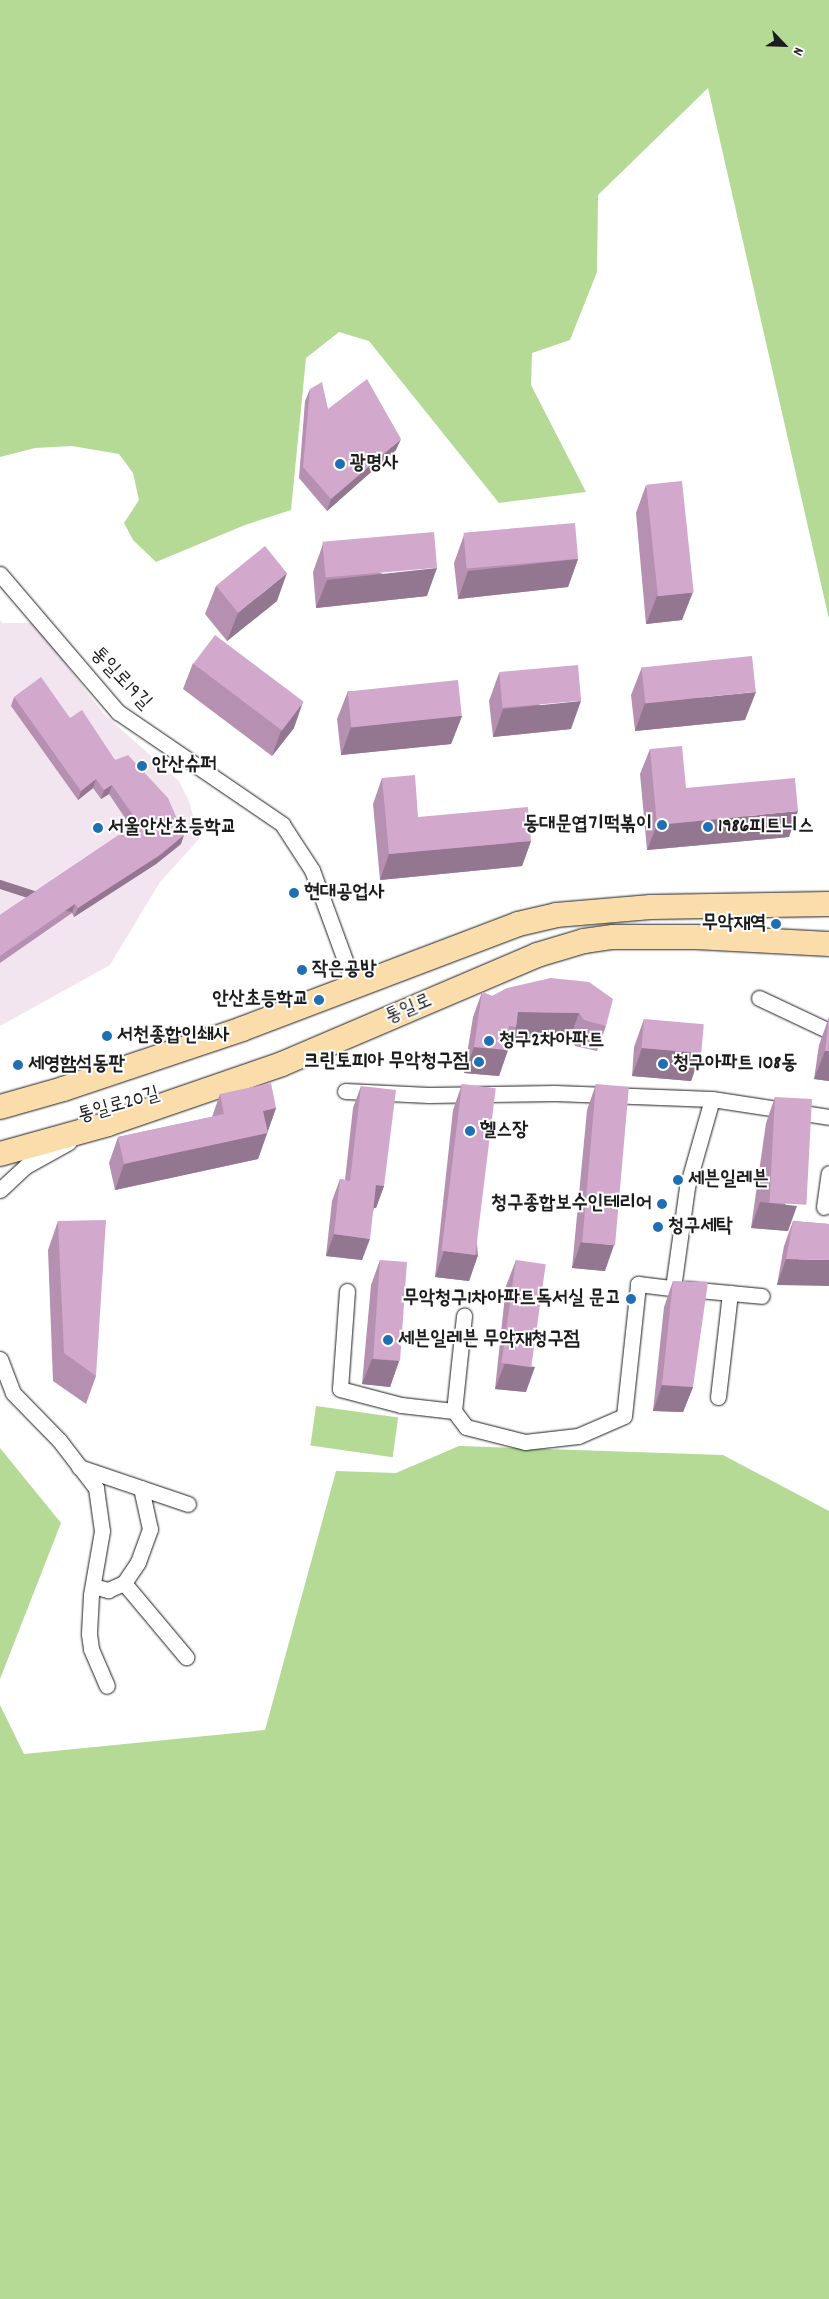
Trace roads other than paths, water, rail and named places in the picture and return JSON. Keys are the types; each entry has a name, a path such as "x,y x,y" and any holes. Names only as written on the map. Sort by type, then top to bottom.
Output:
{"main road":[{"name":"통일로","path":"0,1107 242,1029 518,924 556,915 681,906 829,904"},
{"name":"통일로","path":"0,1154 108,1124 247,1076 537,955 584,941 614,937 687,937 829,944"}],"street":[{"name":"통일로19길","path":"0,574 118,712 282,824 312,870 354,985"},
{"path":"759,998 829,1031"},
{"name":"통일로20길","path":"0,1190 26,1166 73,1140 249,1089 247,1076"},
{"path":"345,1090 429,1095 555,1093 712,1099 829,1117"},
{"path":"673,1288 687,1187 712,1099"},
{"path":"824,1207 829,1173"},
{"path":"464,1316 454,1411 466,1427 525,1442 578,1436 624,1416 638,1284 762,1296"},
{"path":"347,1290 340,1389 401,1405 454,1411"},
{"path":"718,1397 730,1293"},
{"path":"0,1359 13,1394 96,1488 102,1531 93,1586 89,1634 91,1650 107,1686"},
{"path":"79,1467 188,1504"},
{"path":"93,1586 108,1590 124,1583 138,1562 150,1529 141,1488"},
{"path":"124,1583 186,1657"}],"place":[{"name":"광명사","path":"340,464"},
{"name":"안산슈퍼","path":"142,766"},
{"name":"동대문엽기떡볶이","path":"662,825"},
{"name":"1986피트니스","path":"708,827"},
{"name":"서울안산초등학교","path":"98,828"},
{"name":"현대공업사","path":"294,893"},
{"name":"무악재역","path":"776,924"},
{"name":"작은공방","path":"302,970"},
{"name":"안산초등학교","path":"319,1000"},
{"name":"서천종합인쇄사","path":"107,1036"},
{"name":"청구2차아파트","path":"489,1041"},
{"name":"크린토피아 무악청구점","path":"479,1062"},
{"name":"청구아파트 108동","path":"663,1064"},
{"name":"세영함석동판","path":"18,1065"},
{"name":"헬스장","path":"470,1131"},
{"name":"세븐일레븐","path":"678,1180"},
{"name":"청구종합보수인테리어","path":"662,1204"},
{"name":"청구세탁","path":"658,1227"},
{"name":"무악청구1차아파트독서실 문고","path":"631,1299"},
{"name":"세븐일레븐 무악재청구점","path":"388,1340"}]}
